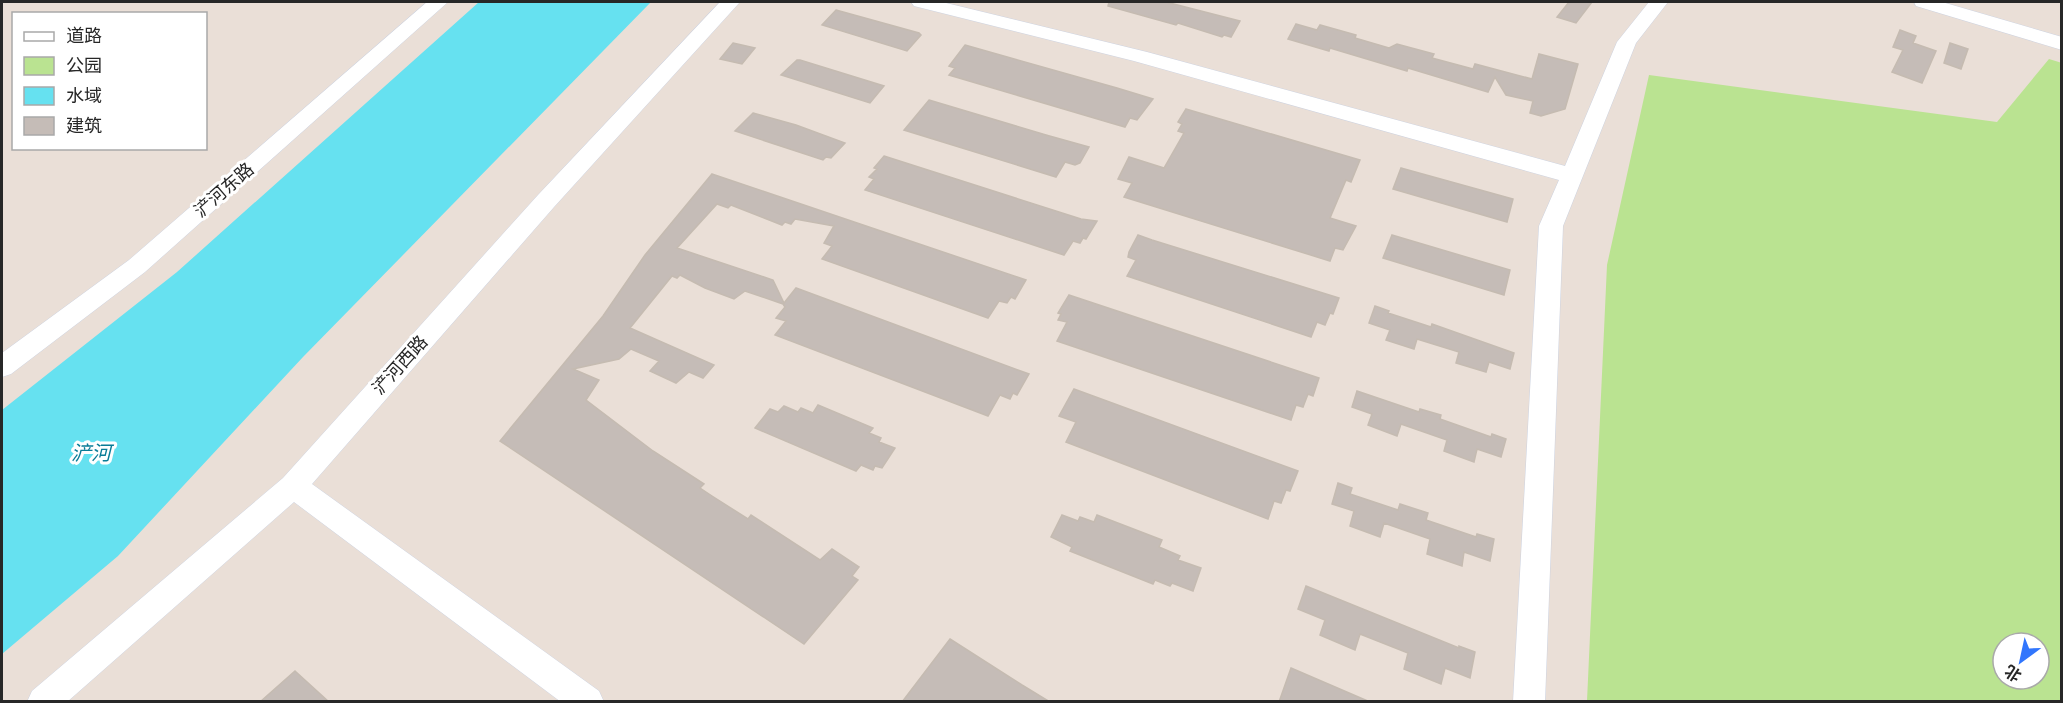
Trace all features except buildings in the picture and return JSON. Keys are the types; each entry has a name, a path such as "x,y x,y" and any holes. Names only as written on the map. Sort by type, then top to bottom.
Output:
{"street":[{"name":"浐河东路","path":"2,351 134,251 428,2"},
{"name":"浐河东路","path":"2,367 137,266 438,2"},
{"name":"浐河西路","path":"43,702 293,486 546,201 730,2"},
{"path":"921,2 1140,56 1494,152 1572,176"},
{"path":"1529,702 1551,226 1627,42 1659,2"},
{"path":"1923,2 2061,44"},
{"path":"293,486 588,702"}],"green space":[{"path":"2049,59 2062,63 2061,701 1587,701 1607,265 1649,75 1997,122"}],"water":[{"name":"浐河","path":"479,2 651,2 303,357 118,556 2,654 2,410 177,272"}]}
